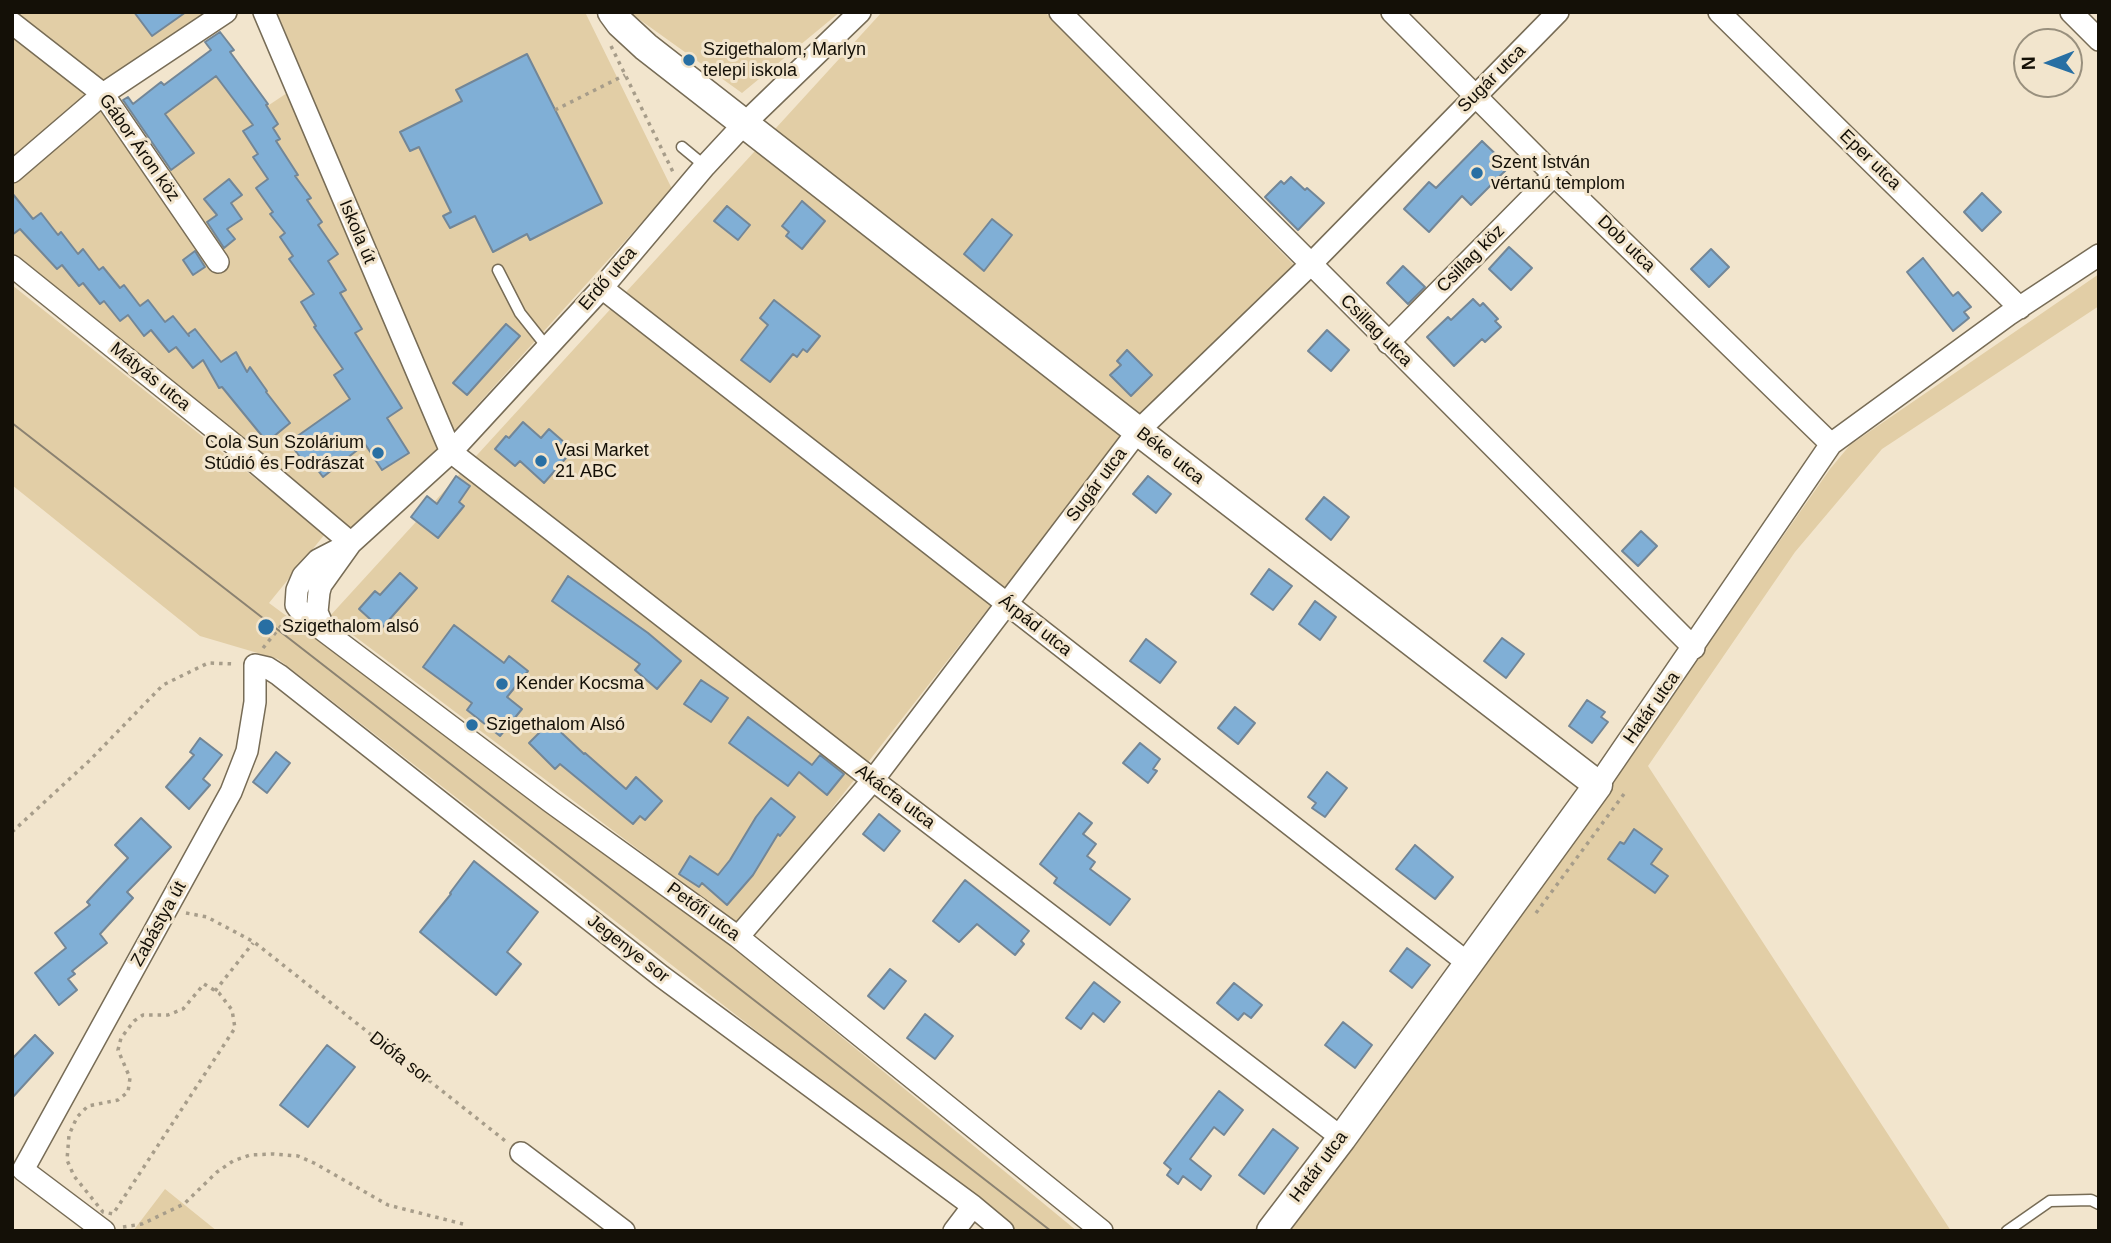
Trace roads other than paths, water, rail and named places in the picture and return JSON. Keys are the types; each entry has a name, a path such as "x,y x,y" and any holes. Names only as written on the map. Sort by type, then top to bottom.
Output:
{"street":[{"path":"12,172 103,94 226,12"},
{"name":"Iskola út","path":"264,12 451,452"},
{"name":"Erdő utca","path":"325,631 317,612 321,585 351,543 451,452 601,288 744,124 860,12"},
{"name":"Csillag utca","path":"1060,12 1694,648"},
{"name":"Dob utca","path":"1392,12 1554,175 1831,444"},
{"name":"Sugár utca","path":"738,937 873,780 1138,431 1310,265 1558,12"},
{"name":"Eper utca","path":"1719,12 2020,308"},
{"path":"2071,12 2099,40"},
{"name":"Gábor Áron köz","path":"12,23 103,94 218,262"},
{"name":"Béke utca","path":"609,25 633,37 1598,785"},
{"name":"Csillag köz","path":"1388,343 1554,175"},
{"name":"Határ utca","path":"1271,1231 1342,1138 1598,785 1831,444 2020,308 2099,255"},
{"name":"Mátyás utca","path":"12,267 242,451 351,543"},
{"name":"Árpád utca","path":"601,288 1469,964"},
{"name":"Akácfa utca","path":"451,452 873,780 1342,1138"},
{"name":"Erdő utca","path":"299,610 299,584 310,568 318,560 351,543"},
{"name":"Petőfi utca","path":"299,610 551,802 738,937 1102,1231"},
{"name":"Zabástya út","path":"104,1230 23,1170 231,792 247,751 255,702 255,665"},
{"name":"Jegenye sor","path":"255,665 268,668 279,675 661,976 974,1206 1003,1231"},
{"path":"521,1153 624,1231"},
{"path":"954,1231 974,1206"}],"lane":[{"path":"682,147 705,166"},
{"path":"498,271 520,313 547,347"},
{"path":"2007,1231 2050,1200 2091,1200 2099,1204"}],"tram line":[{"path":"12,423 1051,1231"}],"place":[{"name":"Szigethalom, Marlyn telepi iskola","path":"689,60"},
{"name":"Szent István vértanú templom","path":"1477,173"},
{"name":"Cola Sun Szolárium Stúdió és Fodrászat","path":"378,453"},
{"name":"Vasi Market 21 ABC","path":"541,461"},
{"name":"Szigethalom alsó","path":"266,627"},
{"name":"Kender Kocsma","path":"502,684"},
{"name":"Szigethalom Alsó","path":"472,725"}]}
